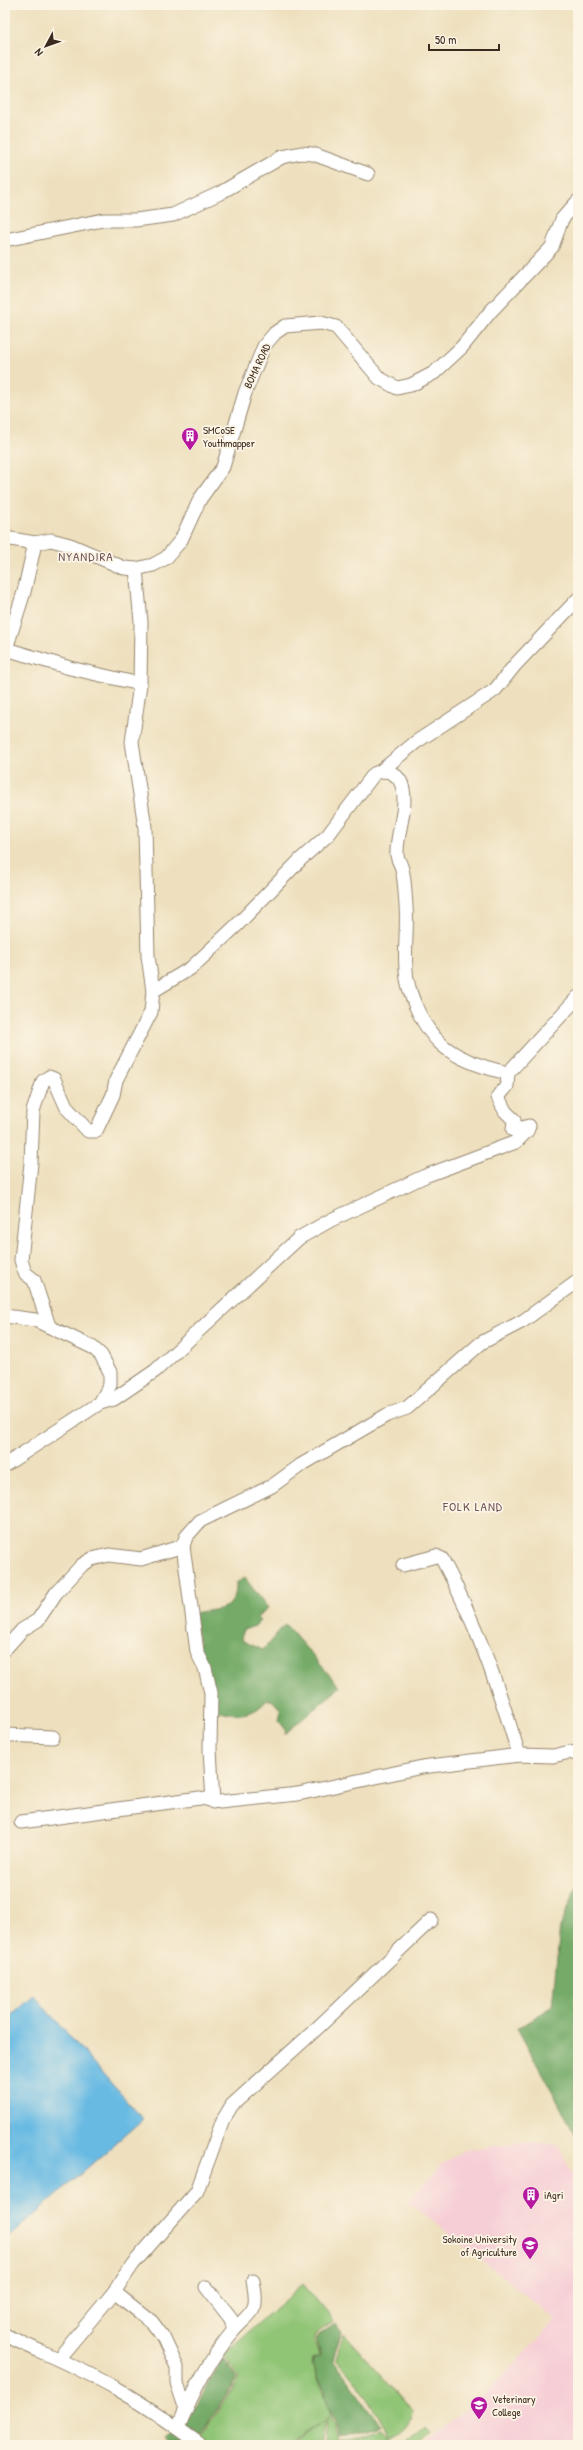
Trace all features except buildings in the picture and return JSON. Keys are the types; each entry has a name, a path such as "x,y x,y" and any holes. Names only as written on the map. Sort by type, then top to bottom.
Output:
{"street":[{"path":"5,240 103,220 143,220 173,215 220,193 282,157 301,153 313,154 368,174"},
{"name":"BOMA ROAD","path":"5,538 35,542 51,540 70,545 124,568 136,569 153,565 166,558 181,540 200,499 223,467 245,393 264,346 275,333 285,326 303,324 321,323 336,327 379,378 398,388 411,385 434,373 462,346 490,312 552,247 562,219 578,201"},
{"path":"35,542 24,592 5,650 70,668 140,684"},
{"path":"48,1326 34,1280 24,1273 21,1260 31,1163 33,1110 43,1081 52,1077 67,1108 88,1132 96,1131 113,1095 116,1080 151,1012 153,991 148,956 144,827 132,742 140,684 142,622 136,569"},
{"path":"153,991 191,968 237,925 301,859 328,835 366,782 416,742 494,690 515,665 578,600"},
{"path":"382,770 390,771 397,777 403,788 404,802 396,854 402,868 406,906 407,979 417,1008 428,1029 440,1043 459,1057 491,1069 508,1073"},
{"path":"5,1465 100,1403 114,1399 155,1371 299,1238 331,1220 424,1176 516,1142 529,1126 513,1130 514,1120 505,1111 498,1097 507,1086 508,1073 578,997"},
{"path":"213,1802 210,1749 211,1692 205,1668 197,1652 183,1546 186,1537 200,1521 272,1486 301,1465 387,1415 406,1408 481,1343 523,1321 578,1281"},
{"path":"5,1316 35,1320 92,1347 100,1355 110,1372 110,1386 100,1403"},
{"path":"5,1649 22,1630 38,1620 56,1593 82,1565 92,1559 109,1555 141,1560 183,1546"},
{"path":"403,1565 436,1556 442,1559 472,1618 495,1676 519,1755"},
{"path":"5,1735 52,1737"},
{"path":"21,1822 200,1798 213,1802 298,1794 422,1767 519,1755 553,1756 570,1752 578,1755"},
{"path":"58,2358 114,2292 133,2264 197,2191 223,2120 232,2105 312,2033 430,1920"},
{"path":"178,2428 204,2371 215,2353 234,2330 253,2312 256,2303 253,2281"},
{"path":"206,2287 231,2319 234,2330"},
{"path":"114,2292 152,2322 163,2337 177,2367 177,2383 186,2410"},
{"path":"5,2335 58,2358 117,2389 178,2428 201,2445"}],"shaded area":[{"name":"Sokoine University of Agriculture","path":"530,2141 557,2145 578,2184 578,2445 422,2445 484,2395 556,2320 408,2201 442,2164 464,2150"}],"green space":[{"path":"245,1578 268,1608 257,1617 260,1620 255,1626 243,1630 241,1635 243,1641 263,1650 285,1624 340,1687 285,1734 286,1730 279,1721 281,1710 272,1700 267,1700 251,1712 234,1714 220,1711 210,1717 194,1613 218,1609 229,1604 233,1600 236,1583"},
{"path":"578,1884 578,2139 517,2028 552,2007 560,1927"},
{"path":"303,2284 334,2321 318,2332 314,2340 319,2355 313,2358 312,2365 324,2392 331,2416 326,2419 321,2445 290,2445 323,2421 287,2445 208,2445 200,2438 239,2379 223,2354"},
{"path":"336,2323 342,2332 333,2359 381,2426 339,2438 338,2424 328,2408 325,2391 312,2364 314,2358 320,2356 316,2340 320,2334"},
{"path":"344,2334 413,2411 406,2429 390,2438 366,2396 336,2359"},
{"path":"223,2358 237,2379 199,2437 185,2426"},
{"path":"331,2416 336,2425 338,2445 325,2445 327,2419"},
{"path":"427,2428 432,2433 417,2445 401,2445"},
{"path":"381,2429 396,2445 340,2445 338,2443"},
{"path":"177,2430 197,2445 170,2445 165,2439"}],"water":[{"path":"34,1996 143,2119 5,2240 5,2021"}],"place":[{"name":"SMCoSE Youthmapper","path":"190,451"},
{"name":"iAgri","path":"531,2210"},
{"name":"Sokoine University of Agriculture","path":"530,2260"},
{"name":"Veterinary College","path":"479,2420"}],"district":[{"name":"NYANDIRA","path":"86,556"},
{"name":"FOLK LAND","path":"473,1506"}]}
